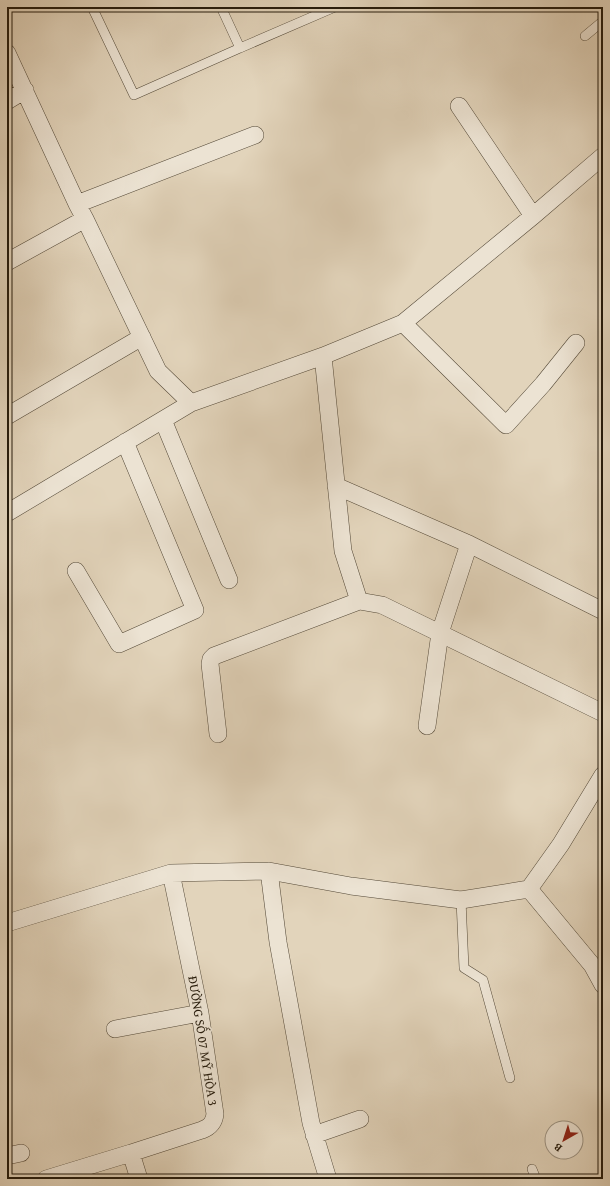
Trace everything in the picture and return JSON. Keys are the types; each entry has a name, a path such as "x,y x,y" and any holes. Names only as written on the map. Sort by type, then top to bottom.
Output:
{"street":[{"path":"7,53 81,212 158,371 191,403"},
{"path":"7,101 25,90"},
{"path":"459,106 533,216"},
{"path":"7,262 81,212 255,135"},
{"path":"7,513 191,403 323,356 403,323 603,156"},
{"path":"403,323 506,425 543,384 576,343"},
{"path":"7,416 142,336"},
{"path":"323,356 343,551 359,601"},
{"path":"163,420 229,580"},
{"path":"76,571 119,644 197,616 125,442"},
{"path":"336,486 469,544 603,610"},
{"path":"427,726 440,633 469,544"},
{"path":"218,734 210,664 211,659 214,656 359,601 382,605 603,712"},
{"path":"7,923 171,873 268,871 351,886 461,900 529,889 561,844 603,775"},
{"path":"268,871 278,942 311,1123 328,1179"},
{"name":"ĐƯỜNG SỐ 07 MỸ HÒA 3","path":"131,1153 207,1128 213,1123 215,1114 200,1012 171,873"},
{"path":"529,889 592,965 603,985"},
{"path":"116,1029 200,1012"},
{"path":"314,1135 360,1119"},
{"path":"46,1179 131,1153 139,1179"}],"lane":[{"path":"92,7 134,95 336,7"},
{"path":"221,7 240,48"},
{"path":"585,36 603,21"},
{"path":"461,900 464,968 483,980 510,1078"},
{"path":"532,1169 536,1179"}]}
